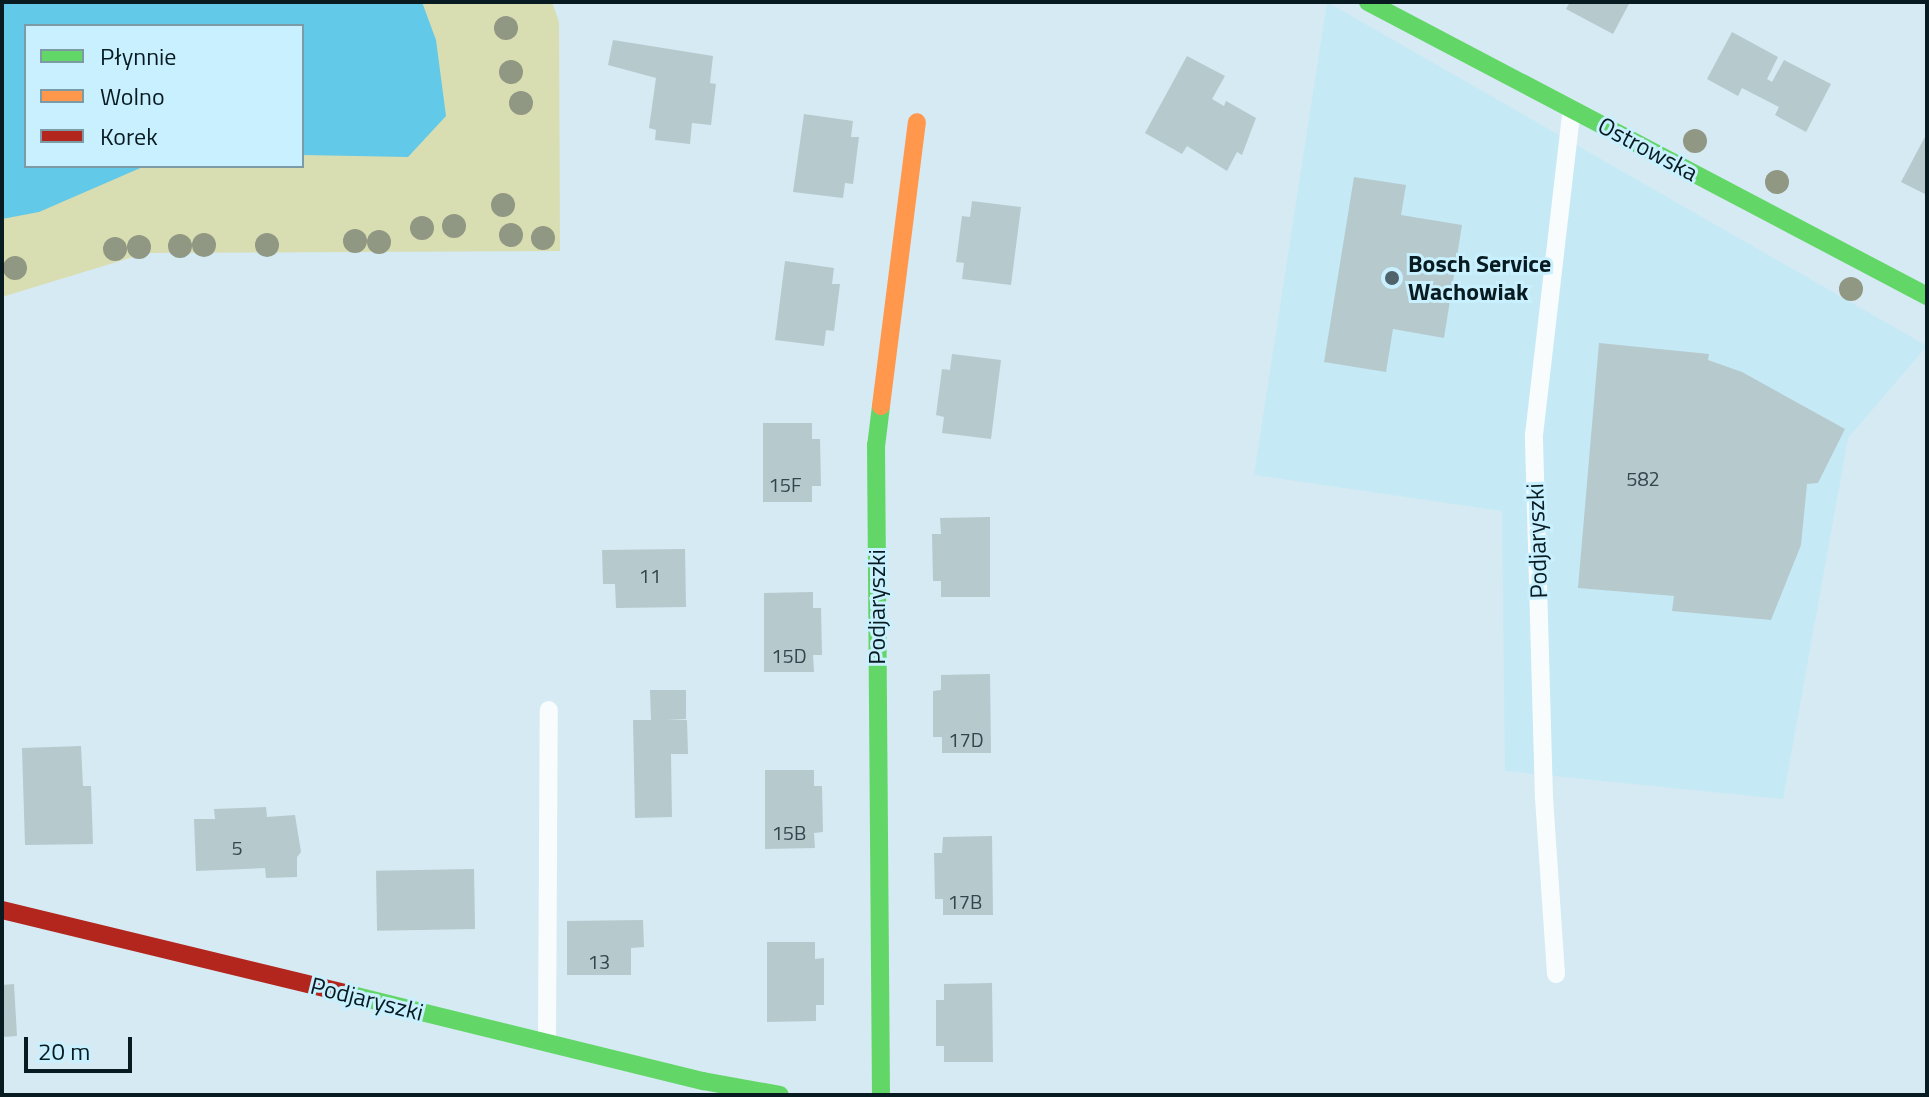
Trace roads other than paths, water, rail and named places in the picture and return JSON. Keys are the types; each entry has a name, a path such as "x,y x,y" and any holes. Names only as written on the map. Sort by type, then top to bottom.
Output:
{"street":[{"name":"Ostrowska","path":"1368,2 1927,296"},
{"name":"Podjaryszki","path":"881,1095 876,445 917,122"},
{"name":"Podjaryszki","path":"2,910 703,1081 780,1095"}],"lane":[{"name":"Podjaryszki","path":"1556,974 1544,798 1534,435 1572,109"},
{"path":"547,1042 549,710"}],"water":[{"path":"2,2 422,2 436,40 446,116 408,157 304,155 304,24 24,24 24,168 140,168 39,212 2,219"}],"place":[{"name":"Bosch Service Wachowiak","path":"1392,278"}]}
